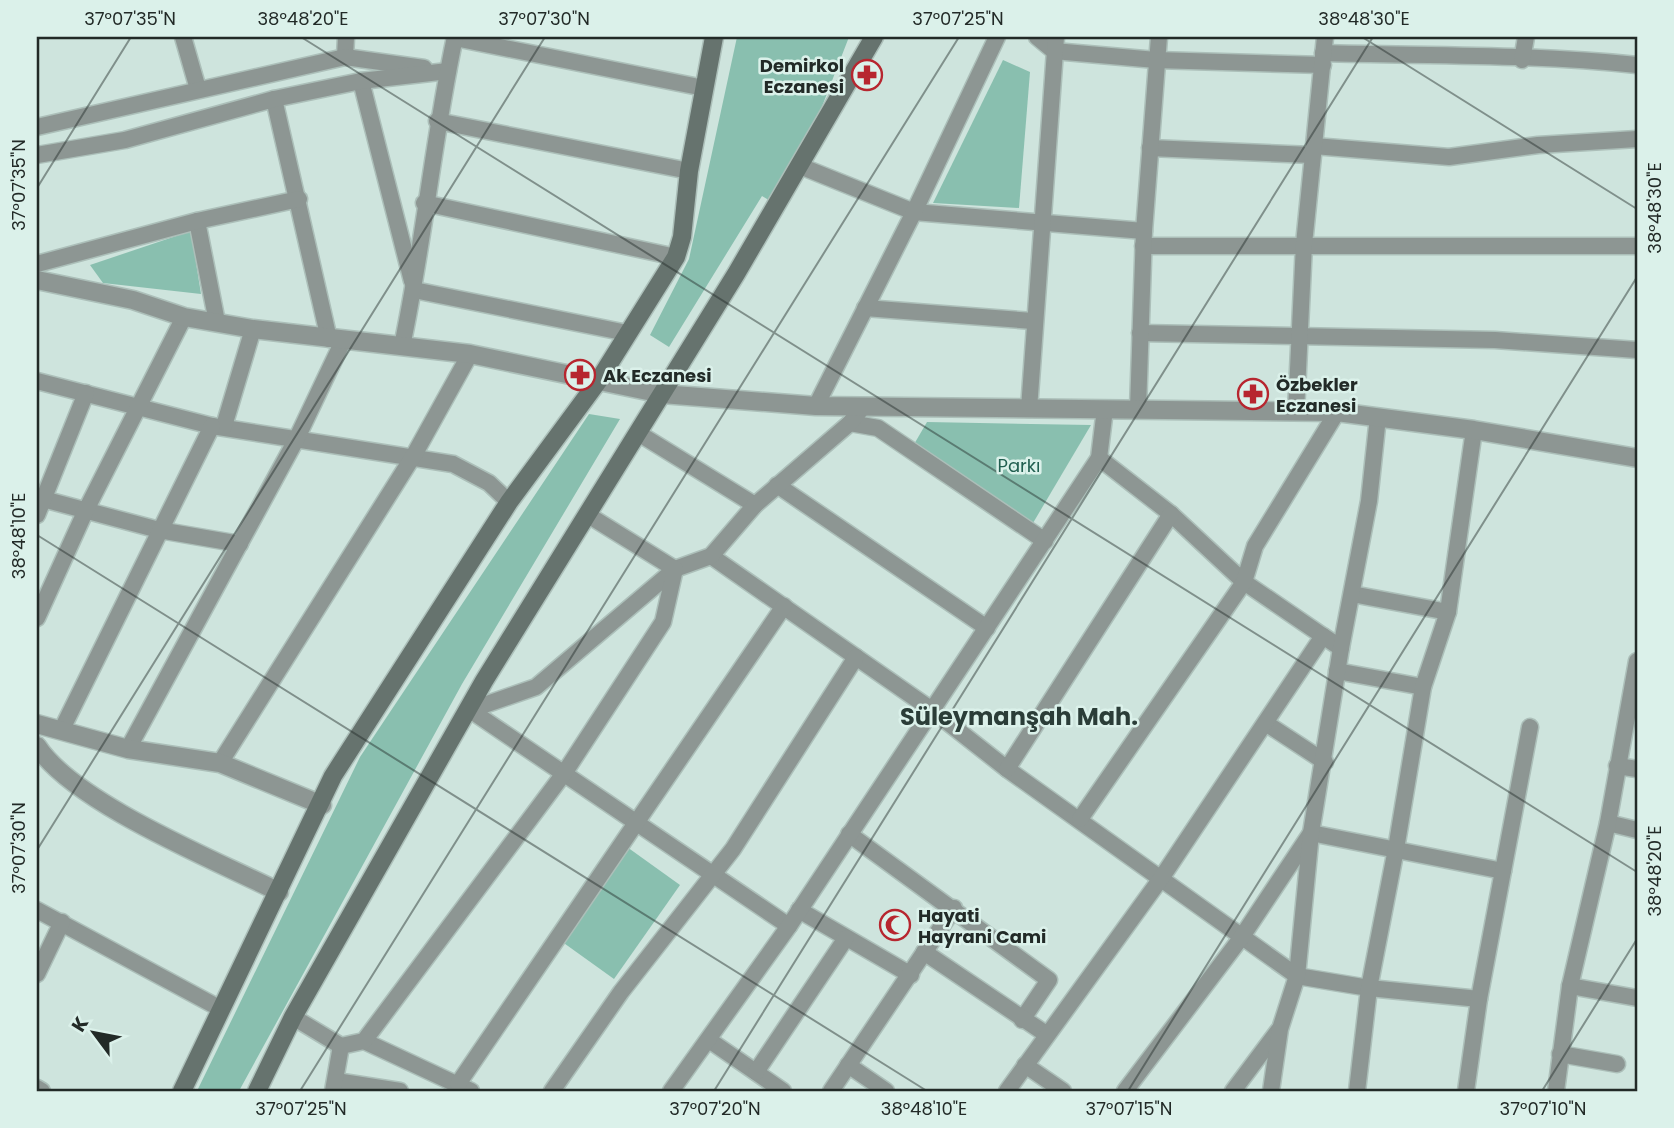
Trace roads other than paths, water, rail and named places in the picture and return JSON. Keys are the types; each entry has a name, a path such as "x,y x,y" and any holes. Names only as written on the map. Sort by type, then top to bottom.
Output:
{"main road":[{"path":"182,1091 334,776 509,502 599,380 676,257 682,237 689,171 714,37"},
{"path":"257,1091 293,1017 470,710 800,166 874,37"}],"street":[{"path":"183,37 198,89"},
{"path":"345,57 346,37"},
{"path":"402,346 414,290 437,121 455,37 704,88"},
{"path":"816,406 914,212 997,37"},
{"path":"1037,37 1055,44 1156,60 1324,52 1522,60 1561,57 1637,65"},
{"path":"1138,409 1143,239 1159,37"},
{"path":"1522,60 1526,37"},
{"path":"1029,409 1033,321 1055,44"},
{"path":"1296,412 1302,337 1304,244 1324,52"},
{"path":"37,127 345,57 448,71"},
{"path":"37,155 125,140 274,99 361,81 448,71"},
{"path":"361,81 414,290"},
{"path":"128,749 296,440 336,339 311,269 299,199 274,99"},
{"path":"437,121 689,171"},
{"path":"1150,148 1313,150 1449,157 1538,145 1637,139"},
{"path":"800,166 914,212 1042,223 1143,239 1426,247 1637,246"},
{"path":"37,264 197,220 299,199"},
{"path":"424,203 676,257"},
{"path":"197,220 217,322"},
{"path":"37,280 133,300 184,317 253,329 470,354 662,394 816,406 1337,412 1474,430 1637,458"},
{"path":"414,290 627,333"},
{"path":"865,308 1033,321"},
{"path":"37,618 86,510 184,317"},
{"path":"62,729 159,530 218,426 253,329"},
{"path":"1140,333 1495,340 1637,350"},
{"path":"220,764 414,456 470,354"},
{"path":"37,381 218,426 453,464 489,483 509,502"},
{"path":"37,515 86,393"},
{"path":"470,710 536,687 675,569 711,556 755,505 850,423 863,407"},
{"path":"671,1091 789,926 1099,458 1105,409"},
{"path":"1080,818 1244,582 1255,546 1337,412"},
{"path":"1271,1091 1280,1029 1297,976 1311,833 1325,762 1341,648 1369,501 1378,416"},
{"path":"850,423 877,428 1045,541"},
{"path":"1357,1091 1369,988 1423,687 1448,612 1474,430"},
{"path":"638,433 755,505"},
{"path":"1099,458 1171,514 1244,582 1341,648"},
{"path":"778,485 987,628"},
{"path":"43,499 159,530 240,544"},
{"path":"1007,769 1171,514"},
{"path":"588,515 675,569"},
{"path":"711,556 932,710 1007,769 1080,818 1241,938 1297,976 1369,988 1479,999"},
{"path":"364,1041 565,772 663,622 675,569"},
{"path":"1352,594 1448,612"},
{"path":"293,1017 341,1046 364,1041 464,1088 784,606"},
{"path":"1007,1091 1162,877 1267,724 1323,636"},
{"path":"552,1091 621,992 733,849 856,657"},
{"path":"1556,1091 1570,986 1608,823 1637,660"},
{"path":"1337,671 1423,687"},
{"path":"470,710 565,772 637,826 789,926"},
{"path":"37,724 128,749 220,764 322,805"},
{"path":"1267,724 1325,762"},
{"path":"1466,1091 1479,999 1531,727"},
{"path":"37,746 70,780 107,806 279,892"},
{"path":"1617,766 1637,769"},
{"path":"1608,823 1637,830"},
{"path":"1311,833 1503,871"},
{"path":"1125,1091 1241,938 1311,833"},
{"path":"849,834 954,908 1049,980 1022,1020"},
{"path":"831,1091 954,908"},
{"path":"37,910 221,1009"},
{"path":"799,910 911,975"},
{"path":"37,974 62,922"},
{"path":"755,1072 846,938"},
{"path":"924,952 1046,1034"},
{"path":"1570,986 1637,998"},
{"path":"1233,1091 1280,1029"},
{"path":"709,1040 783,1091"},
{"path":"341,1046 335,1086 400,1091"},
{"path":"1560,1054 1617,1064"},
{"path":"848,1065 886,1091"},
{"path":"1025,1065 1063,1091"},
{"path":"37,1088 42,1091"}],"place":[{"name":"Demirkol Eczanesi","path":"867,75"},
{"name":"Ak Eczanesi","path":"580,375"},
{"name":"Özbekler Eczanesi","path":"1253,394"},
{"name":"Hayati Hayrani Cami","path":"895,925"}],"district":[{"name":"Süleymanşah Mah.","path":"1019,716"}],"park label":[{"name":"Parkı","path":"1019,465"}]}
